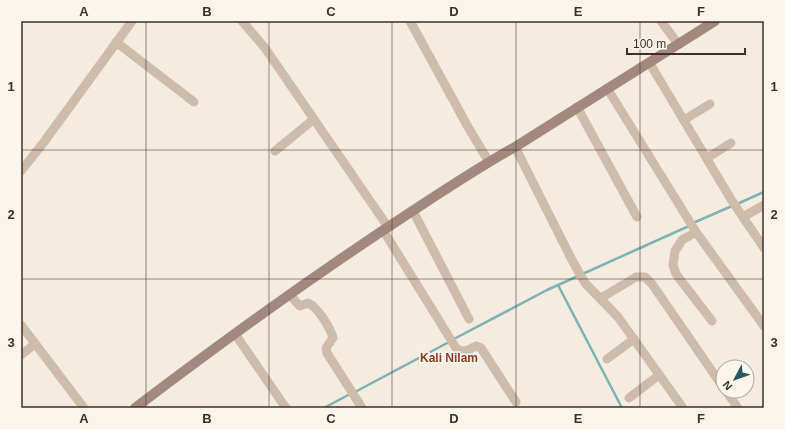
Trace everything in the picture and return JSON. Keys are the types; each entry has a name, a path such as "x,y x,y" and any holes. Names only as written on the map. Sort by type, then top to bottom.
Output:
{"street":[{"path":"21,171 44,142 132,21"},
{"path":"242,21 265,48 350,173 456,348 460,351 465,351 476,346 481,348 516,402"},
{"path":"410,21 460,113 489,162"},
{"path":"661,21 678,44"},
{"path":"135,408 290,294 385,229 489,162 715,21"},
{"path":"116,42 194,102"},
{"path":"649,62 735,205 764,248"},
{"path":"607,88 696,232 764,326"},
{"path":"684,120 710,104"},
{"path":"577,107 637,217"},
{"path":"275,151 314,119"},
{"path":"707,158 731,143"},
{"path":"515,147 585,283 618,317 683,408"},
{"path":"743,217 764,205"},
{"path":"413,211 468,319"},
{"path":"696,232 682,240 675,251 673,265 676,274 712,321"},
{"path":"601,298 636,277 645,277 652,284 715,375"},
{"path":"290,294 300,306 308,303 313,305 328,326 333,338 326,348 327,353 362,408"},
{"path":"21,325 84,408"},
{"path":"232,336 268,386 286,408"},
{"path":"607,359 634,339"},
{"path":"21,355 35,344"},
{"path":"629,398 659,375"},
{"path":"268,386 281,408"},
{"path":"732,399 738,408"}],"waterway":[{"path":"737,204 764,192"},
{"path":"693,223 732,206"},
{"path":"454,339 547,290 689,226"},
{"path":"558,285 622,408"},
{"path":"355,392 449,342"},
{"path":"324,408 350,394"}],"district":[{"name":"Kali Nilam","path":"449,358"}]}
